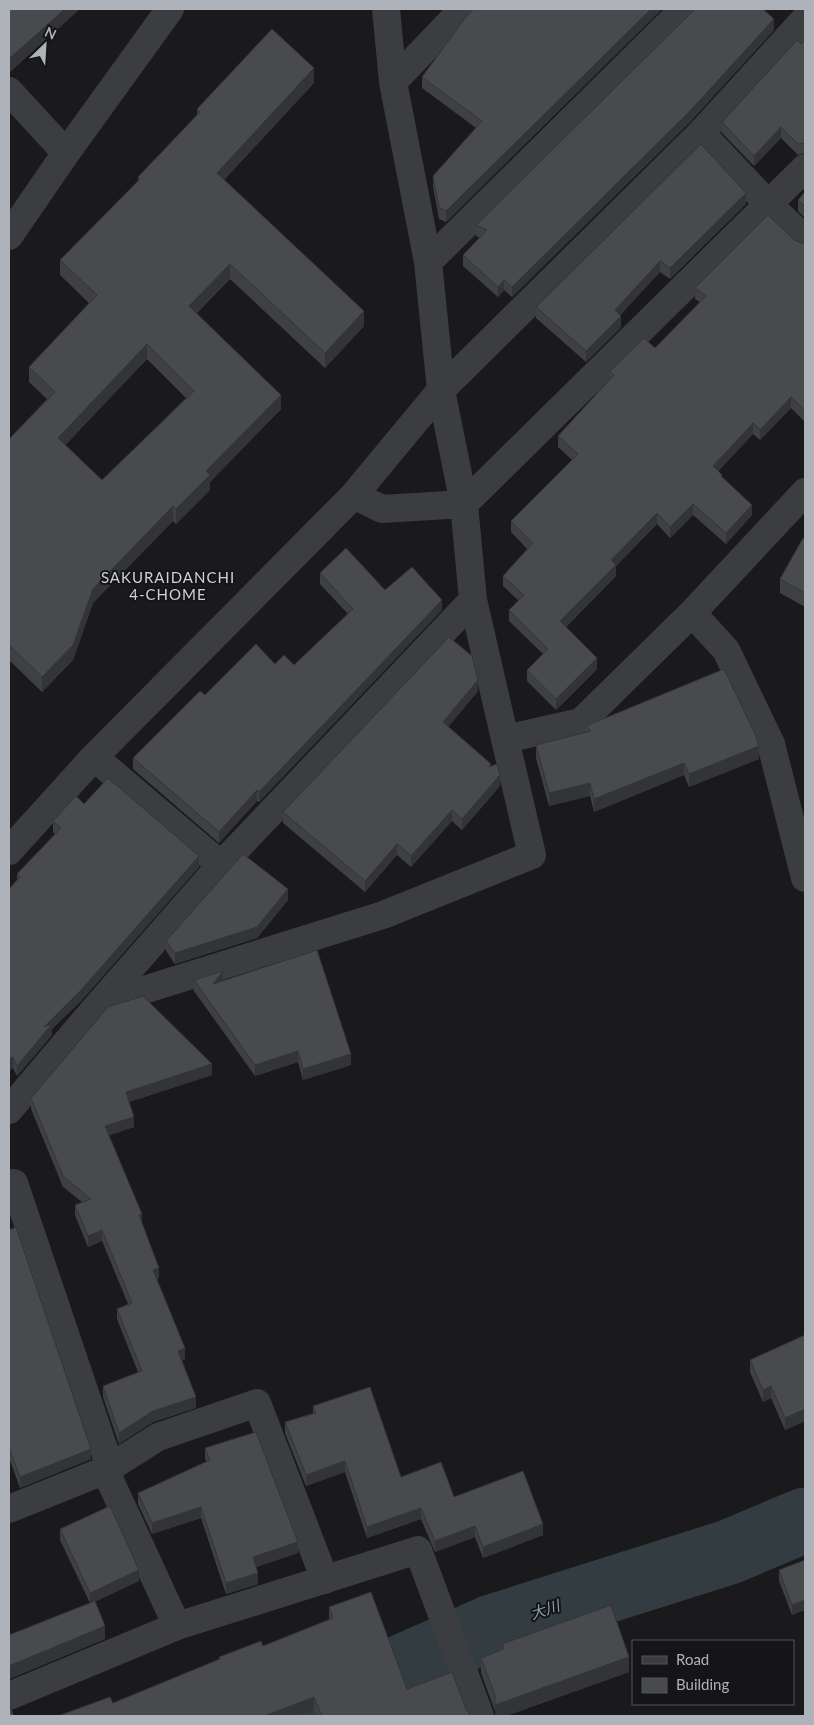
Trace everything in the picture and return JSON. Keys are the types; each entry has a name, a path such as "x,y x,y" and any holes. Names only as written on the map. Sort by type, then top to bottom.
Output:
{"street":[{"path":"9,236 66,153 170,9"},
{"path":"99,1004 383,915 532,855 473,600 464,504 441,390 428,262 393,82 386,9"},
{"path":"393,82 463,9"},
{"path":"428,262 684,9"},
{"path":"9,851 94,758 354,495 441,390 701,133 805,19"},
{"path":"9,91 66,153"},
{"path":"701,133 769,205 805,239"},
{"path":"354,495 382,509 464,504 805,168"},
{"path":"505,739 581,722 692,612 805,492"},
{"path":"9,1110 221,865 473,600"},
{"path":"692,612 726,650 771,744 805,878"},
{"path":"94,758 221,865"},
{"path":"9,1186 14,1183 106,1454 106,1470 176,1626"},
{"path":"9,1509 106,1470 158,1437 257,1403 325,1580"},
{"path":"9,1696 176,1626 418,1550 480,1716"},
{"path":"9,1703 14,1716"}],"building":[{"path":"9,9 65,9 9,59"},
{"path":"474,9 651,9 446,211 439,208 433,176 482,121 422,77"},
{"path":"695,9 763,9 774,19 690,111 512,287 504,280 498,287 463,255 487,230 476,225"},
{"path":"272,29 314,68 217,173 364,311 325,353 230,264 189,306 281,395 206,471 210,475 176,509 173,506 93,589 73,645 42,677 9,645 9,439 55,392 29,367 97,295 60,260 140,179 138,177 200,112 197,109","holes":["147,344 194,391 102,480 58,438"]},
{"path":"805,39 805,143 798,144 781,127 754,156 722,122 797,40 801,44"},
{"path":"701,144 746,193 670,268 660,261 615,310 621,316 586,351 536,307"},
{"path":"805,192 805,207 798,200"},
{"path":"768,215 794,240 805,243 805,411 791,397 760,430 753,423 713,466 752,505 726,533 693,504 670,527 657,513 611,560 616,565 560,621 597,658 556,699 527,670 548,649 509,610 524,595 503,576 533,543 511,521 578,454 558,436 614,375 610,371 644,338 655,348 706,296 695,288"},
{"path":"803,538 805,539 805,593 780,579"},
{"path":"346,548 385,590 412,567 442,600 259,792 257,790 219,832 133,758 200,691 205,695 256,644 275,664 284,655 294,665 353,609 320,573"},
{"path":"449,637 472,656 478,680 443,722 491,764 489,767 497,764 500,775 462,819 452,810 411,856 397,844 365,881 283,812"},
{"path":"724,669 759,746 689,774 684,763 594,799 590,783 549,793 536,745 591,731 586,726"},
{"path":"108,778 199,856 81,990 44,1027 52,1024 17,1066 13,1057 9,1059 9,889 20,877 17,874 61,828 53,821 76,796 84,804"},
{"path":"243,854 288,889 257,927 175,953 166,941"},
{"path":"317,950 351,1054 303,1069 298,1051 255,1065 194,980 223,971 213,984"},
{"path":"143,996 212,1064 126,1092 134,1117 105,1126 142,1214 139,1215 159,1268 153,1270 185,1348 178,1351 196,1397 153,1411 119,1433 103,1386 142,1371 117,1309 132,1303 102,1230 88,1236 75,1205 91,1199 63,1176 31,1098 108,1007"},
{"path":"16,1227 91,1449 20,1477 9,1448 9,1230"},
{"path":"805,1335 805,1409 785,1418 771,1386 763,1390 750,1360"},
{"path":"370,1387 401,1477 441,1462 454,1497 523,1471 543,1524 483,1547 475,1526 435,1541 421,1508 367,1527 345,1461 306,1475 285,1422 316,1413 313,1406"},
{"path":"256,1432 298,1542 253,1557 258,1573 226,1583 201,1507 152,1523 138,1493 210,1460 205,1448"},
{"path":"110,1506 139,1570 90,1593 60,1529"},
{"path":"805,1560 805,1600 792,1605 779,1570"},
{"path":"371,1592 407,1689 452,1672 466,1709 472,1716 322,1716 314,1697 264,1716 58,1716 110,1697 113,1703 261,1641 263,1646 333,1618 329,1607"},
{"path":"95,1601 105,1626 9,1666 9,1635"},
{"path":"611,1605 629,1657 495,1705 495,1695 481,1658 504,1649 502,1644"},
{"path":"9,1705 14,1716 9,1716"}],"waterway":[{"name":"大川","path":"291,1716 492,1627 729,1552 805,1520"}],"district":[{"name":"SAKURAIDANCHI 4-CHOME","path":"168,586"}]}
